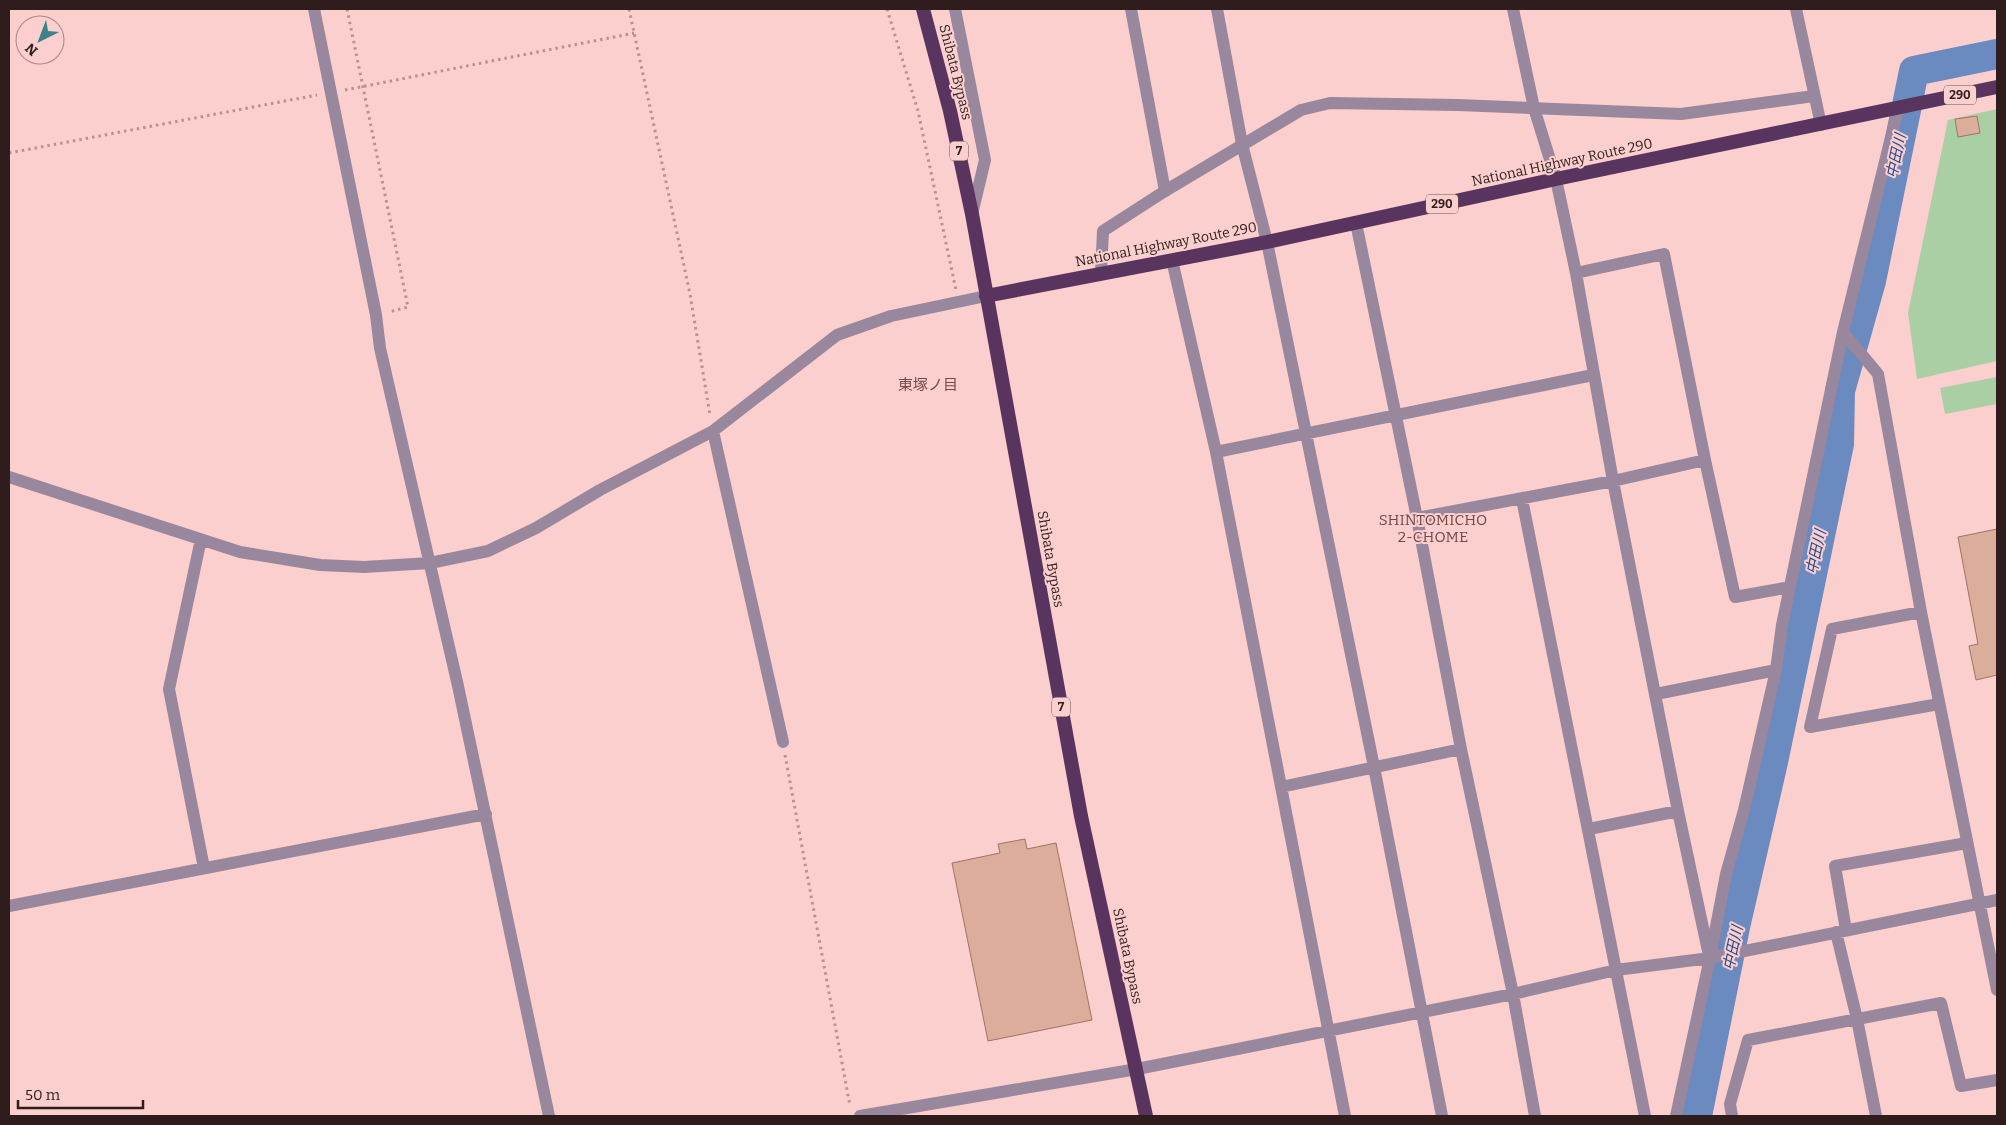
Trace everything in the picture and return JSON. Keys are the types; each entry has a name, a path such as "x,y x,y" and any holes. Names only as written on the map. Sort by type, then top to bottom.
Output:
{"highway":[{"name":"Shibata Bypass","path":"923,9 950,111 972,214 1081,816 1146,1116"},
{"name":"National Highway Route 290","path":"986,296 1101,272 1266,242 1997,87"}],"street":[{"path":"314,9 376,315 380,348 486,814 549,1116"},
{"path":"955,9 985,160 972,214"},
{"path":"1130,9 1165,191"},
{"path":"1217,9 1242,144 1266,242 1374,767 1442,1116"},
{"path":"1513,9 1534,108 1556,179 1576,273 1613,481 1678,811 1715,957"},
{"path":"1796,9 1821,125"},
{"path":"1101,272 1104,232 1165,191 1301,110 1330,103 1681,114 1814,96"},
{"path":"1676,1116 1715,957 1726,874 1744,810 1776,670 1790,588 1843,332 1898,109"},
{"path":"1356,223 1417,518 1461,750 1513,994 1535,1116"},
{"path":"1576,273 1664,254 1705,460 1735,597 1790,588"},
{"path":"1172,260 1216,452 1345,1116"},
{"path":"9,477 240,552 320,565 364,567 430,563 488,551 536,528 600,490 713,431 837,335 891,316 986,296"},
{"path":"1843,332 1878,374 1921,612 1997,990"},
{"path":"1216,452 1593,375"},
{"path":"713,431 783,742"},
{"path":"1417,518 1613,481 1705,460"},
{"path":"1522,499 1645,1116"},
{"path":"201,539 169,689 204,868"},
{"path":"1921,612 1832,629 1810,727 1939,704"},
{"path":"1656,694 1776,670"},
{"path":"1281,787 1461,750"},
{"path":"1589,829 1678,811"},
{"path":"9,906 486,814"},
{"path":"1876,1116 1841,931 1835,866 1967,843"},
{"path":"860,1116 1137,1069 1328,1029 1513,994 1616,970 1715,957 1997,900"},
{"path":"1732,1116 1730,1104 1748,1040 1942,1003 1961,1086 1997,1080"}],"path":[{"path":"347,9 408,307 376,315"},
{"path":"629,9 690,294 713,431"},
{"path":"887,9 918,111 959,302"},
{"path":"9,153 332,93 634,33"},
{"path":"783,742 850,1107"}],"green space":[{"path":"1997,109 1997,361 1917,379 1908,313 1948,120"},
{"path":"1997,377 1997,404 1945,414 1940,388"}],"building":[{"path":"1977,116 1980,133 1958,137 1955,119"},
{"path":"1997,529 1997,675 1976,680 1969,646 1978,644 1958,537"},
{"path":"1025,839 1027,849 1056,843 1092,1020 988,1041 952,863 1000,853 998,844"}],"waterway":[{"name":"中田川","path":"1697,1116 1735,927 1773,762 1839,444 1840,391 1871,281 1914,71 1997,54"}],"district":[{"name":"東塚ノ目","path":"928,385"},
{"name":"SHINTOMICHO 2-CHOME","path":"1433,528"}]}
